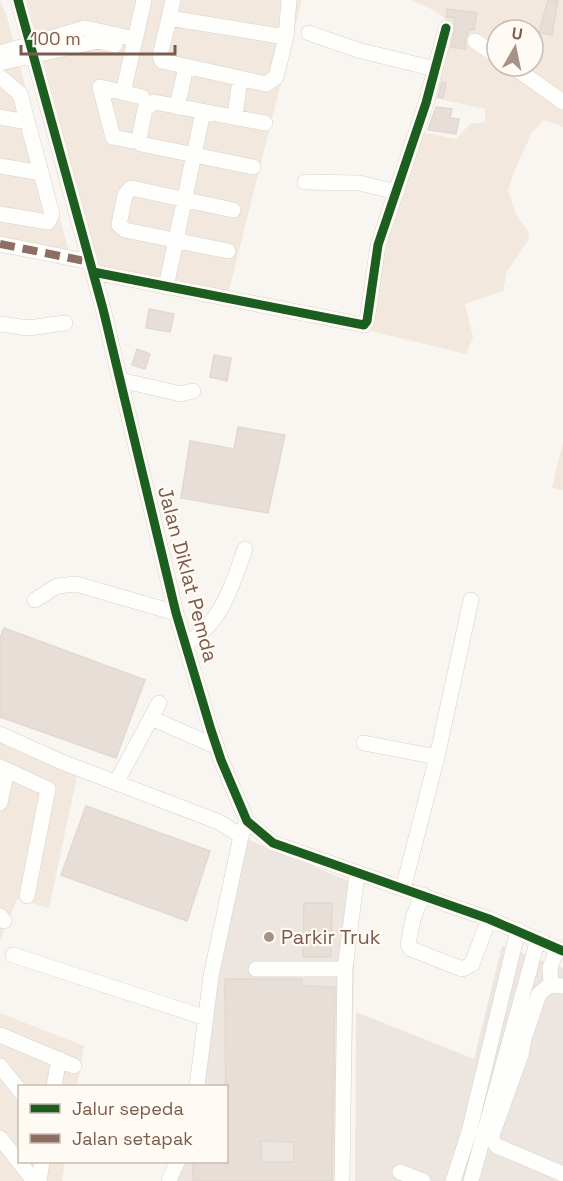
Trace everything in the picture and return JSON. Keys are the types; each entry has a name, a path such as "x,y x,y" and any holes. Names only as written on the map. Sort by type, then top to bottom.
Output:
{"street":[{"name":"Jalan Diklat Pemda","path":"18,0 92,267 176,613 187,642 217,747 247,821 273,843 489,919 560,949"},
{"path":"123,93 144,0"},
{"path":"173,0 161,58 186,67 266,84 273,81 286,37 289,0"},
{"path":"169,18 286,37"},
{"path":"0,53 30,42 85,28 134,44"},
{"path":"0,244 166,284 364,325 367,321 378,245 397,192 446,28"},
{"path":"309,33 358,50 435,69"},
{"path":"0,63 35,57 98,41 134,44"},
{"path":"475,41 485,48"},
{"path":"177,107 186,67"},
{"path":"0,77 20,94 52,214 48,222 0,214"},
{"path":"235,117 240,78"},
{"path":"529,78 563,102"},
{"path":"132,141 113,136 100,87 142,97"},
{"path":"253,167 139,142 147,106 154,102 266,123"},
{"path":"166,284 203,112"},
{"path":"0,117 27,122"},
{"path":"0,166 41,172"},
{"path":"305,182 352,182 397,192"},
{"path":"228,251 122,230 119,225 125,195 131,188 233,210"},
{"path":"0,324 28,328 65,323"},
{"path":"120,380 181,394 193,391"},
{"path":"187,642 197,637 221,607 245,549"},
{"path":"35,600 57,586 76,584 176,613"},
{"path":"403,889 437,758 471,600"},
{"path":"116,783 159,703"},
{"path":"151,718 217,747"},
{"path":"0,734 116,783 219,822 241,836"},
{"path":"364,743 437,758"},
{"path":"0,803 3,768 48,789 27,896"},
{"path":"197,1085 211,976 241,836 247,821"},
{"path":"342,1181 345,969 357,874"},
{"path":"423,895 414,915 408,945 411,949 462,969 472,964 489,919"},
{"path":"453,1181 469,1132 518,930"},
{"path":"471,1181 538,939"},
{"path":"560,949 550,968 557,985 539,994 521,1055 491,1138 497,1146 563,1174"},
{"path":"12,955 206,1018"},
{"path":"256,969 345,969"},
{"path":"0,1035 75,1066"},
{"path":"54,1085 58,1059"},
{"path":"0,1066 18,1088"},
{"path":"0,1138 18,1161"},
{"path":"20,1163 34,1181"},
{"path":"39,1181 42,1163"},
{"path":"169,1181 176,1163"},
{"path":"400,1172 423,1181"}],"shaded area":[{"path":"0,0 7,17 69,252 0,240"},
{"path":"27,0 302,0 227,298 100,269"},
{"path":"412,0 563,0 563,127 544,120 532,132 513,174 508,190 516,215 528,231 529,239 507,271 503,291 465,304 473,338 466,354 371,331 377,249 421,132 456,139 470,124 485,122 485,109 430,97 448,22 437,12"},
{"path":"563,442 563,490 552,488"},
{"path":"0,741 77,776 49,908 17,899 0,941"},
{"path":"246,839 356,884 349,1181 174,1181 184,1163 228,1163 228,1085 200,1085 218,977"},
{"path":"502,946 563,968 563,1181 355,1181 356,1012 474,1059"},
{"path":"0,1013 84,1046 77,1085 18,1085 18,1163 65,1163 62,1181 0,1181"}],"building":[{"path":"548,0 558,0 552,35 545,34 545,18 543,18"},
{"path":"447,9 477,13 474,30 469,30 465,40 466,49 451,47 455,26 454,18 446,17"},
{"path":"442,82 446,83 443,98 438,97"},
{"path":"436,107 452,109 450,118 459,119 456,134 428,130"},
{"path":"149,309 174,314 170,332 146,328"},
{"path":"137,349 150,354 145,369 132,365"},
{"path":"214,355 231,358 227,381 210,377"},
{"path":"238,427 285,435 268,513 181,498 190,441 234,449"},
{"path":"4,628 145,680 116,758 0,717 0,638"},
{"path":"86,806 210,851 187,921 61,875"},
{"path":"304,903 332,903 331,957 303,957"},
{"path":"225,979 302,979 302,986 335,987 332,1181 193,1181 193,1163 228,1163","holes":["261,1141 294,1142 294,1162 261,1162"]}],"marked path":[{"path":"0,244 90,262"}],"cycle path":[{"path":"18,0 103,309 176,613 221,760 247,821 273,843 489,919 563,951"},
{"path":"93,272 364,325 367,321 378,245 426,103 446,28"}],"place":[{"name":"Parkir Truk","path":"269,937"}]}
